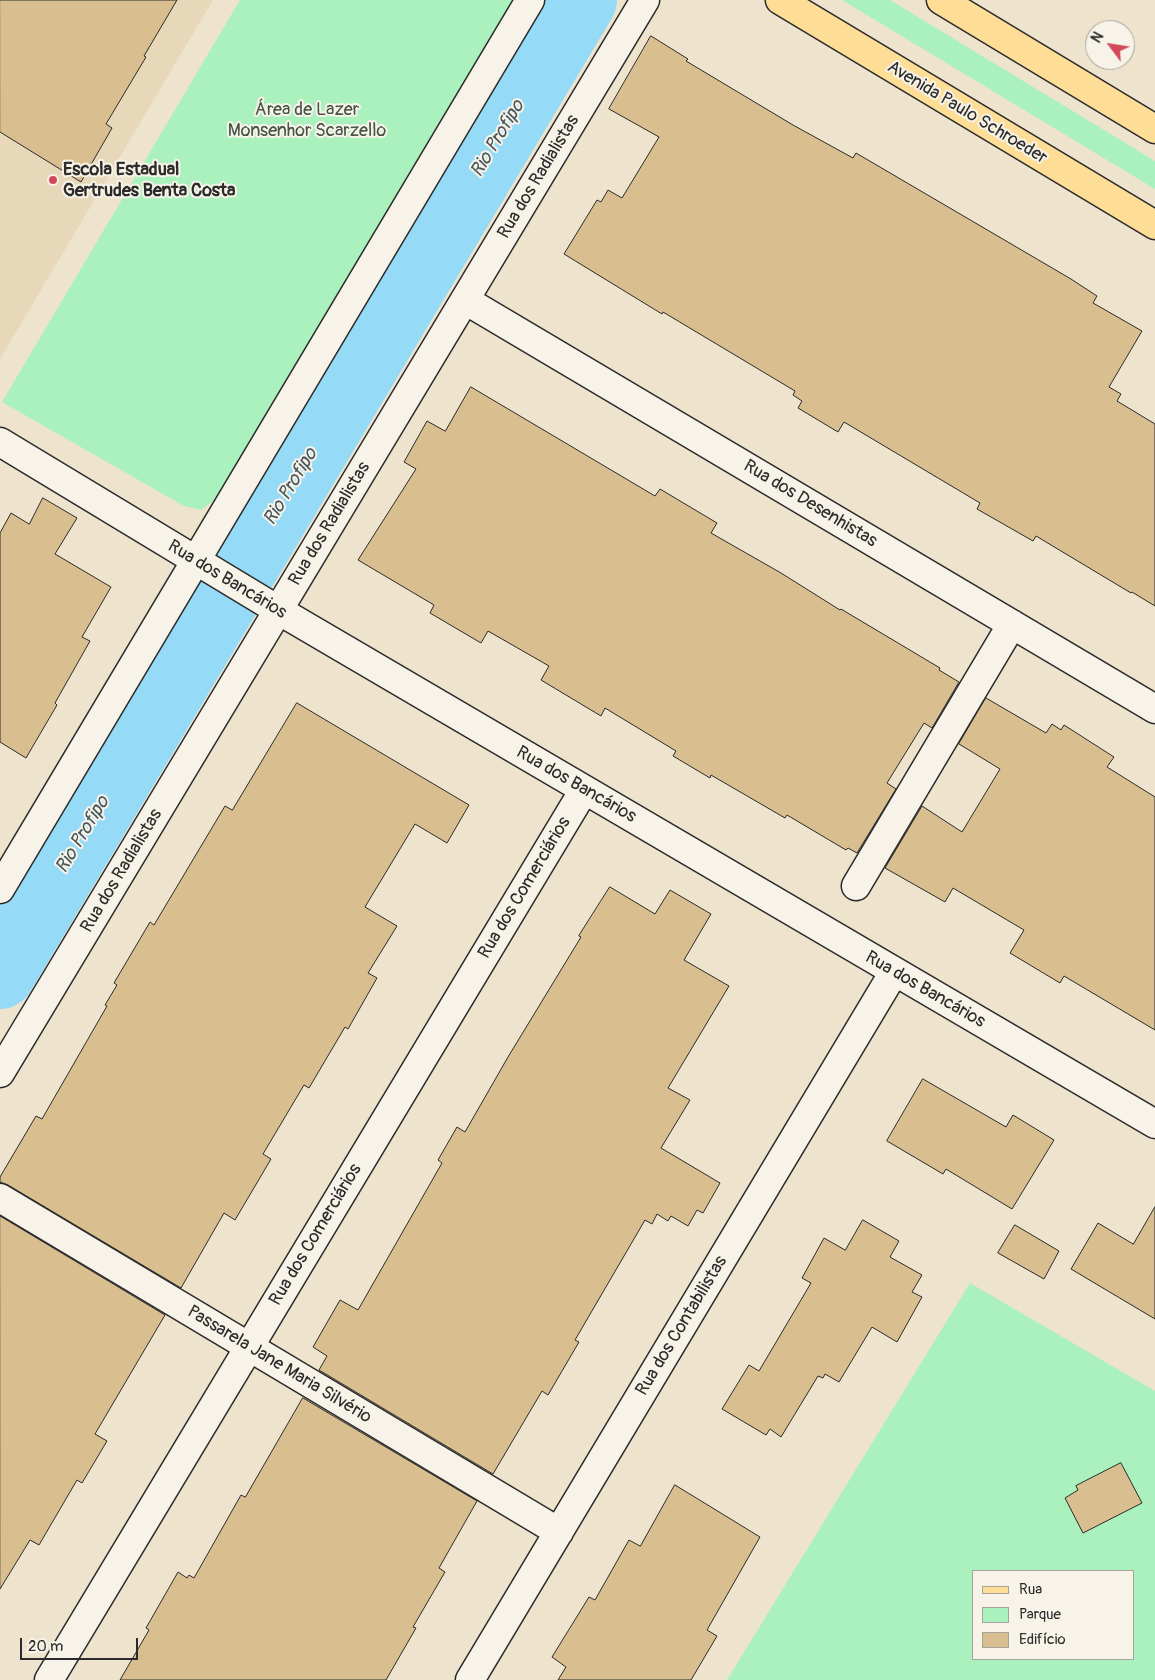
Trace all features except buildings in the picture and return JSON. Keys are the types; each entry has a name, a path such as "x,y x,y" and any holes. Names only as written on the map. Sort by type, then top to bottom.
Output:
{"main road":[{"name":"Avenida Paulo Schroeder","path":"780,0 1155,225"},
{"path":"941,0 1155,128"}],"street":[{"path":"0,889 530,0"},
{"name":"Rua dos Radialistas","path":"0,1073 645,0"},
{"name":"Rua dos Desenhistas","path":"465,300 1155,709"},
{"name":"Rua dos Bancários","path":"0,442 195,561 1155,1124"},
{"path":"856,886 1012,624"},
{"name":"Rua dos Comerciários","path":"49,1680 248,1346 584,790"},
{"name":"Rua dos Contabilistas","path":"470,1680 894,972"},
{"name":"Passarela Jane Maria Silvério","path":"0,1198 559,1532"}],"shaded area":[{"name":"Escola Estadual Gertrudes Benta Costa","path":"0,0 213,0 0,359"}],"green space":[{"name":"Área de Lazer Monsenhor Scarzello","path":"240,0 519,0 217,498 201,510 184,506 2,402"},
{"path":"842,0 890,0 1155,161 1155,189"},
{"path":"970,1283 1155,1391 1155,1680 727,1680"}],"waterway":[{"name":"Rio Profipo","path":"0,974 582,0"}],"place":[{"name":"Escola Estadual Gertrudes Benta Costa","path":"53,180"}]}
